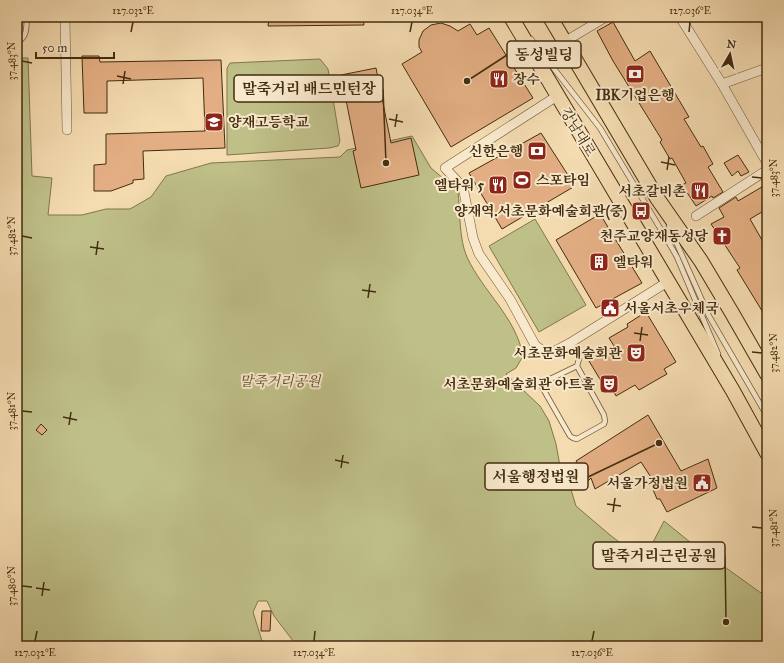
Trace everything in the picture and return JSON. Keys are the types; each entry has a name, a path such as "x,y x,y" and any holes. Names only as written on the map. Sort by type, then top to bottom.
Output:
{"main road":[{"name":"강남대로","path":"511,17 734,391 767,453"},
{"path":"550,17 657,198 701,261 767,374"}],"street":[{"path":"65,17 67,130"},
{"path":"564,42 606,17"},
{"path":"680,17 722,84 767,163"},
{"path":"722,84 767,68"},
{"path":"557,96 445,168 462,187 473,238 479,254 510,299 535,344 542,351 553,352 570,343 669,281"},
{"path":"696,216 767,170"}],"lane":[{"path":"17,42 26,35 27,17"},
{"path":"514,17 600,128 669,243 698,305 734,391"},
{"path":"657,198 709,316 767,416"},
{"path":"570,343 579,359 576,366 546,381 542,387 570,436 577,439 604,424 606,421 576,366"}],"green space":[{"name":"말죽거리공원","path":"17,58 28,58 32,176 52,178 48,215 82,215 106,209 130,209 151,197 166,176 211,163 340,157 347,150 412,136 431,168 458,191 461,234 464,250 474,270 514,329 523,356 516,368 506,374 540,406 549,421 556,444 560,466 569,483 576,506 627,548 650,548 664,521 690,542 761,593 767,587 767,646 297,646 274,616 267,601 258,601 253,612 262,641 259,646 17,646"},
{"path":"320,59 328,69 340,141 338,146 329,148 227,155 227,68 230,63"},
{"path":"535,219 586,305 539,332 489,246"}],"building":[{"path":"269,17 363,17 364,25 268,26"},
{"path":"613,22 635,61 650,51 689,117 684,119 701,147 703,146 713,164 708,167 723,192 713,198 712,196 696,206 682,185 686,183 672,158 670,159 660,142 662,140 613,61 597,31"},
{"path":"441,23 458,31 470,24 477,35 489,28 533,98 451,147 402,64 422,52 419,47 419,40 423,31 431,25"},
{"name":"양재고등학교","path":"82,56 99,56 100,62 221,60 225,148 143,151 144,179 133,180 133,183 111,191 94,191 94,165 106,164 106,134 205,131 203,78 107,81 107,113 84,113"},
{"path":"376,68 391,143 411,138 419,175 361,188 353,151 356,150 341,75"},
{"name":"스포타임","path":"541,133 575,186 502,229 469,173"},
{"path":"738,155 749,172 741,176 738,171 732,176 724,163"},
{"path":"767,184 767,209 750,219 766,247 764,248 767,254 767,319 737,270 740,268 711,224 724,217 719,208 736,197 738,201"},
{"name":"엘타워","path":"600,214 642,283 596,308 556,240"},
{"name":"서초문화예술회관","path":"646,312 676,362 664,369 667,374 639,390 635,385 616,396 612,388 607,391 589,361 614,346 609,338 628,327 627,324"},
{"path":"648,415 681,471 708,459 717,488 667,512 660,499 657,499 651,485 654,482 641,462 595,489 591,478 588,481 576,461"},
{"path":"41,424 47,430 42,435 36,430"},
{"path":"262,611 271,611 270,631 261,631"}],"place":[{"name":"IBK기업은행","path":"635,74"},
{"name":"장수","path":"499,79"},
{"name":"동성빌딩","path":"467,81"},
{"name":"양재고등학교","path":"214,122"},
{"name":"신한은행","path":"537,151"},
{"name":"말죽거리 배드민턴장","path":"386,163"},
{"name":"스포타임","path":"522,180"},
{"name":"엘타워 5","path":"498,185"},
{"name":"서초갈비촌","path":"700,191"},
{"name":"양재역.서초문화예술회관(중)","path":"641,211"},
{"name":"천주교양재동성당","path":"722,236"},
{"name":"엘타워","path":"599,262"},
{"name":"서울서초우체국","path":"610,308"},
{"name":"서초문화예술회관","path":"636,353"},
{"name":"서초문화예술회관 아트홀","path":"609,384"},
{"name":"서울행정법원","path":"659,443"},
{"name":"서울가정법원","path":"702,483"},
{"name":"말죽거리근린공원","path":"726,622"}]}
